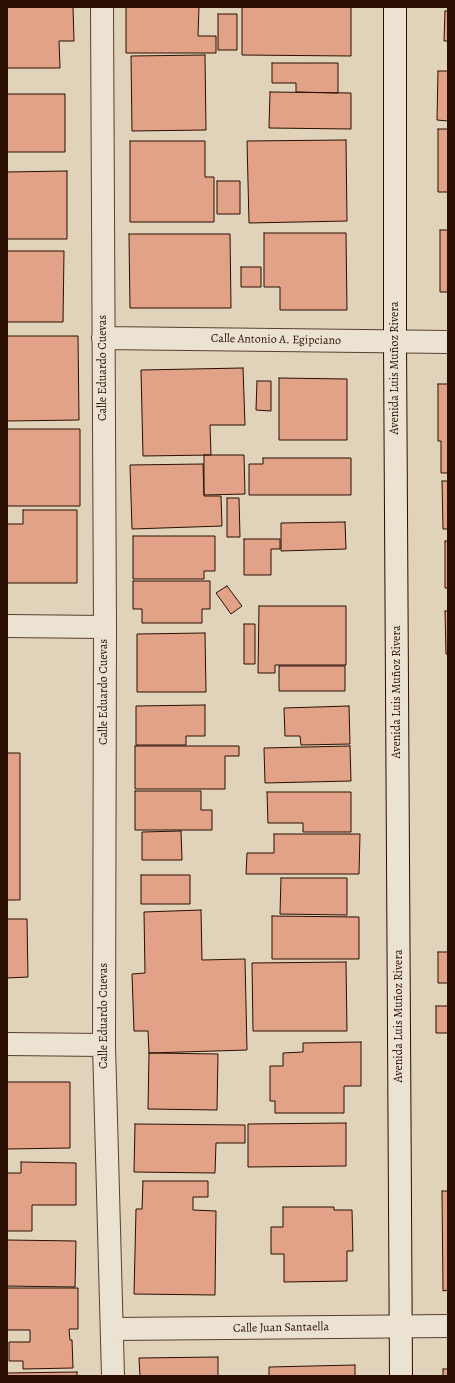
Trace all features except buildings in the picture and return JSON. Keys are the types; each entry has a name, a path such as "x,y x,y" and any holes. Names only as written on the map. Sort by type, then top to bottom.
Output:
{"street":[{"name":"Calle Eduardo Cuevas","path":"102,7 105,627 104,1045 113,1330 113,1376"},
{"name":"Avenida Luis Muñoz Rivera","path":"395,7 395,342 401,1376"},
{"name":"Calle Antonio A. Egipciano","path":"103,338 448,342"},
{"path":"7,626 105,627"},
{"path":"7,1044 104,1045"},
{"name":"Calle Juan Santaella","path":"113,1330 448,1326"}]}
